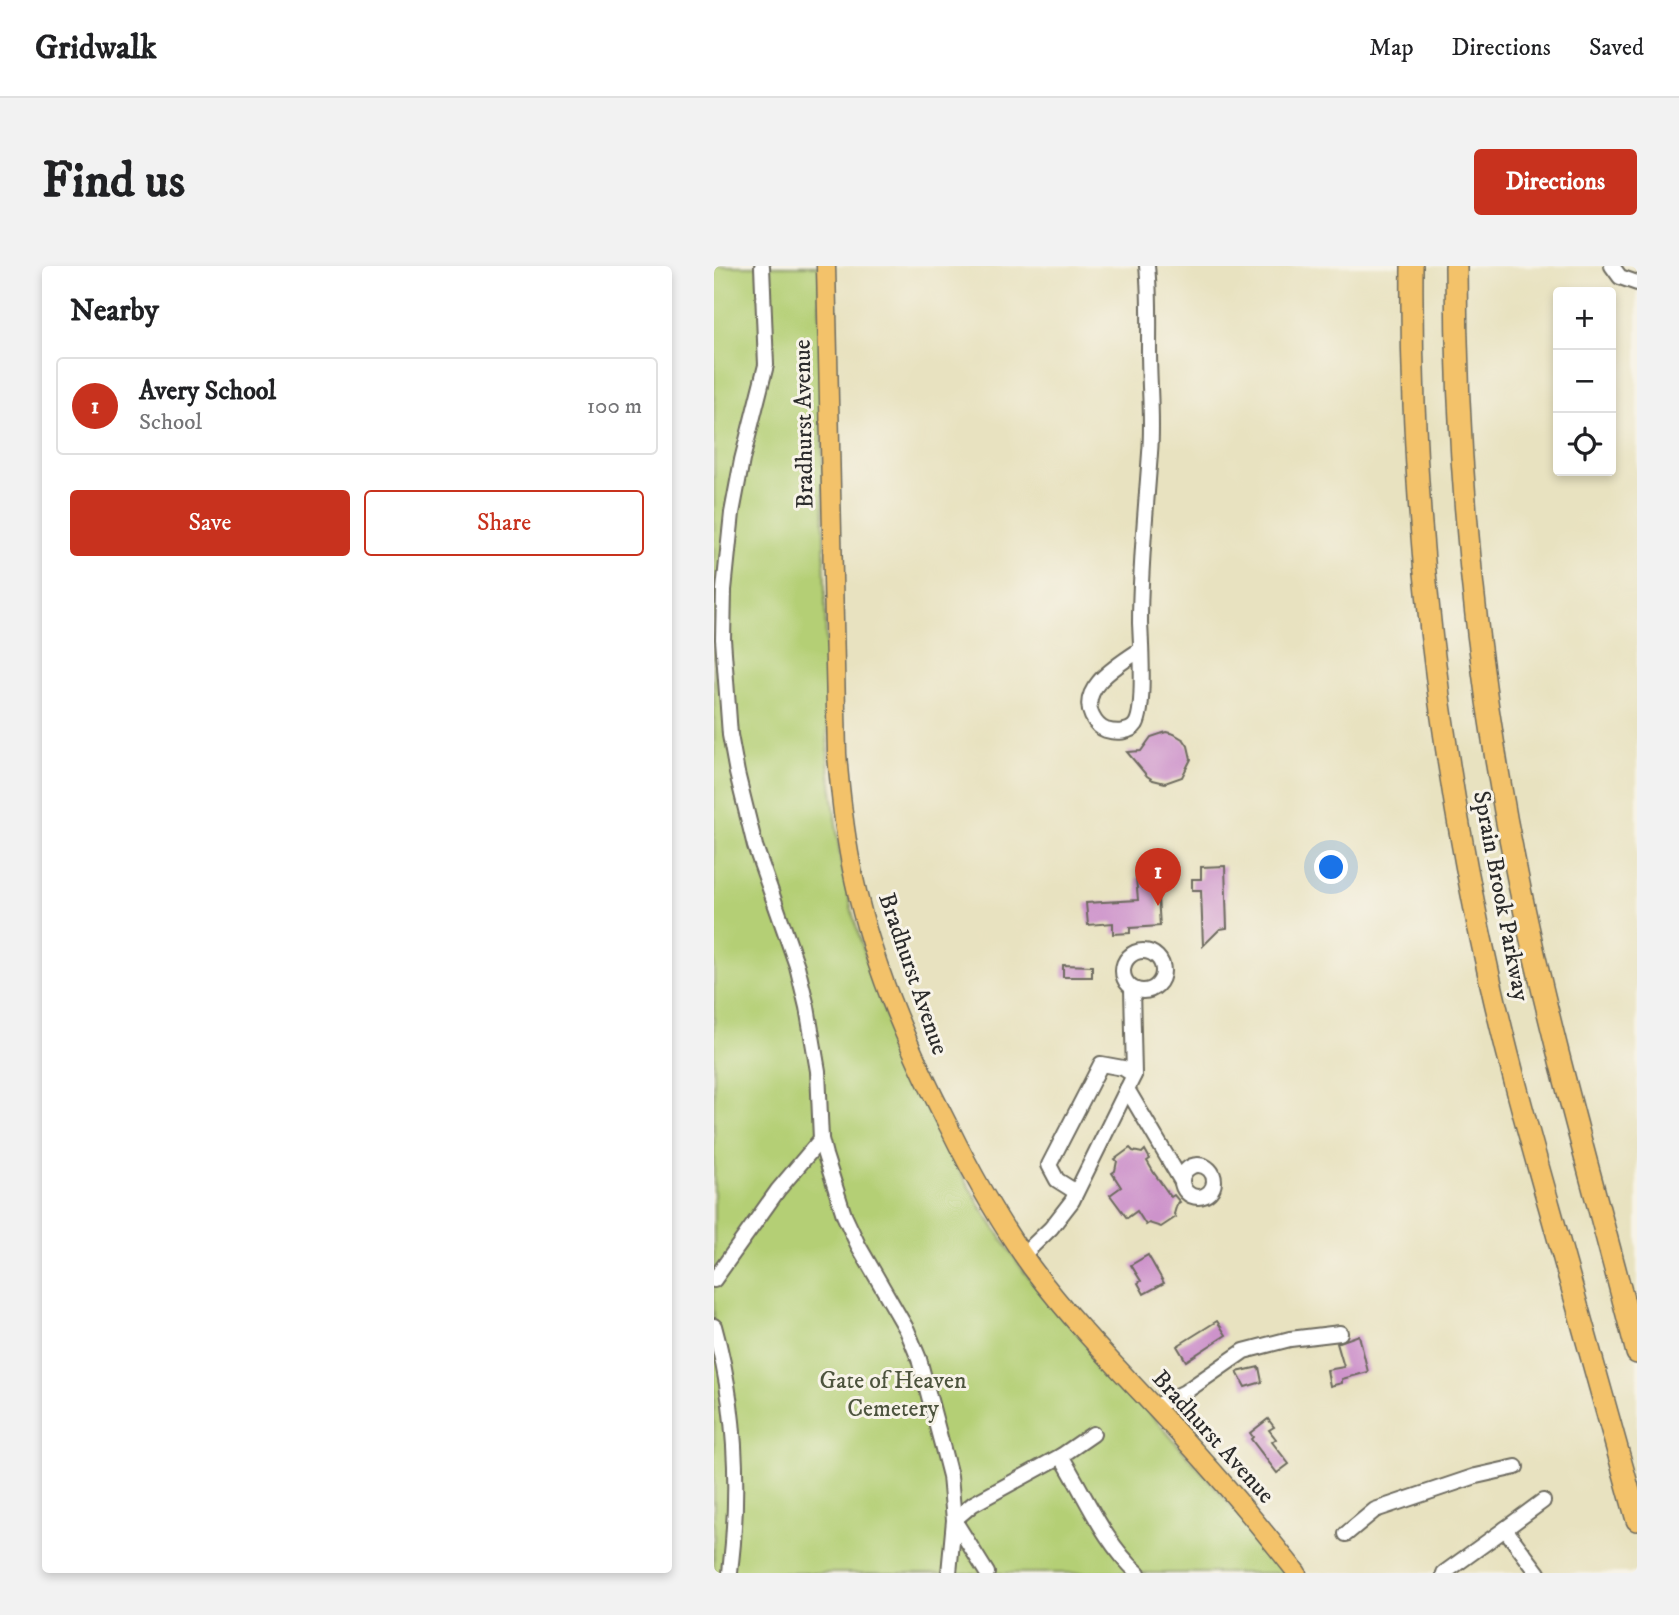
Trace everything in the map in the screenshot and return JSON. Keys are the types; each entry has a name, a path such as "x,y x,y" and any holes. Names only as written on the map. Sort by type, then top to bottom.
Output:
{"highway":[{"name":"Sprain Brook Parkway","path":"1412,266 1414,408 1422,540 1434,663 1455,805 1480,936 1511,1067 1637,1520"},
{"name":"Sprain Brook Parkway","path":"1456,266 1459,401 1467,534 1481,665 1498,776 1534,950 1637,1353"}],"main road":[{"name":"Bradhurst Avenue","path":"826,266 837,754 852,866 867,930 886,987 910,1050 981,1187 1023,1255 1059,1302 1223,1482 1297,1573"}],"lane":[{"path":"762,266 766,365 741,460 724,590 723,639 730,735 746,812 797,966 813,1035 821,1139 834,1186 849,1225 907,1329 919,1359 950,1476 954,1520 949,1573"},
{"path":"1141,649 1100,681 1090,694 1088,707 1094,720 1104,729 1118,732 1129,730 1136,723 1140,710 1141,649 1140,575 1151,438 1151,302 1147,266"},
{"path":"1612,266 1620,277 1637,283"},
{"path":"1023,1255 1051,1228 1076,1192 1134,1075 1132,988"},
{"path":"1076,1192 1057,1180 1049,1165 1101,1064 1123,1068 1134,1075"},
{"path":"1127,1089 1182,1182"},
{"path":"714,1280 778,1190 821,1139"},
{"path":"714,1326 725,1368 736,1444 737,1500 730,1573"},
{"path":"1154,1407 1185,1392 1244,1351 1290,1339 1340,1333"},
{"path":"954,1520 973,1504 1060,1456 1093,1434"},
{"path":"1060,1456 1105,1533 1121,1556 1139,1573"},
{"path":"1346,1534 1375,1510 1476,1476 1516,1467"},
{"path":"1444,1573 1543,1501"},
{"path":"954,1520 987,1573"},
{"path":"1505,1529 1538,1573"}],"green space":[{"name":"Gate of Heaven Cemetery","path":"714,266 819,266 828,759 841,863 853,915 894,1038 945,1146 982,1209 1024,1272 1218,1490 1287,1573 714,1573"}],"building":[{"path":"1166,732 1184,740 1191,759 1182,777 1165,783 1147,776 1127,752 1141,751 1151,737"},
{"path":"1225,866 1227,928 1220,929 1203,946 1201,890 1192,890 1192,879 1201,879 1201,867"},
{"path":"1147,877 1148,883 1157,882 1160,926 1130,928 1130,933 1113,934 1113,923 1088,925 1086,903 1138,900 1136,878"},
{"path":"1063,965 1092,966 1092,977 1063,977"},
{"path":"1130,1148 1142,1153 1145,1150 1150,1159 1147,1161 1154,1173 1171,1197 1174,1195 1180,1202 1174,1214 1176,1217 1161,1227 1149,1223 1146,1225 1137,1211 1127,1218 1110,1195 1121,1187 1112,1173 1115,1171 1115,1159"},
{"path":"1148,1255 1164,1283 1144,1294 1138,1283 1141,1281 1131,1265"},
{"path":"1217,1321 1226,1335 1186,1361 1177,1346"},
{"path":"1359,1335 1368,1372 1342,1379 1342,1383 1330,1386 1327,1370 1344,1367 1337,1343"},
{"path":"1259,1367 1262,1382 1245,1387 1237,1372"},
{"path":"1268,1419 1274,1427 1269,1430 1276,1439 1272,1442 1289,1464 1277,1473 1251,1439 1253,1437 1250,1433"}],"place":[{"name":"Avery School","path":"1158,906"}]}
